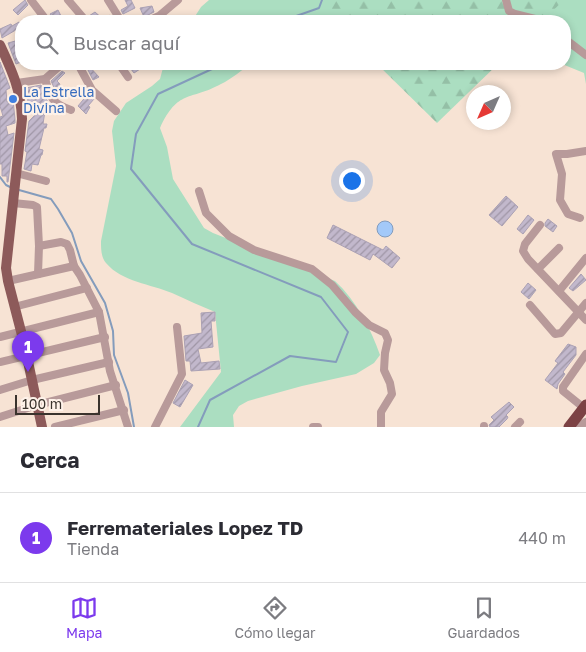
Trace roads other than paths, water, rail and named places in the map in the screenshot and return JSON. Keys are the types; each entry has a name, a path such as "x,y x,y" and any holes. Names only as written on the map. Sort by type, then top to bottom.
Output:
{"highway":[{"path":"570,427 585,407"}],"main road":[{"path":"0,45 17,84 22,104 13,204 3,267 21,332 42,427"}],"street":[{"path":"31,0 42,15"},
{"path":"68,0 81,15"},
{"path":"108,0 117,15"},
{"path":"160,15 178,0"},
{"path":"506,0 509,11 519,15"},
{"path":"571,43 586,54"},
{"path":"17,84 45,79 55,70"},
{"path":"81,70 92,90 116,111"},
{"path":"123,70 128,77"},
{"path":"45,79 53,102 71,110"},
{"path":"580,218 568,214 560,200 559,189 562,174 556,154 586,151"},
{"path":"16,173 46,182"},
{"path":"199,191 206,213 229,236 254,250 312,269 332,285 369,325 385,333 388,340 384,370 390,383 392,394 381,412 381,427"},
{"path":"13,204 37,207 38,274"},
{"path":"540,225 525,244 523,251 586,320"},
{"path":"39,246 62,242 67,244 70,250 74,266 99,312 109,362 128,427"},
{"path":"538,269 559,248"},
{"path":"559,291 586,258"},
{"path":"8,281 74,266"},
{"path":"14,307 87,288"},
{"path":"530,305 555,334 561,333 586,303"},
{"path":"0,338 99,312"},
{"path":"155,427 182,374 177,327"},
{"path":"0,362 27,357 105,336"},
{"path":"585,407 563,391 562,386 586,354"},
{"path":"0,390 32,380 109,362"},
{"path":"0,417 37,405 116,385"},
{"path":"56,427 124,410"},
{"path":"578,427 586,422"},
{"path":"313,427 318,427"}],"water":[{"path":"382,221 388,221 393,226 391,235 382,237 377,232 377,226"}],"waterway":[{"path":"299,15 319,8 322,0"},
{"path":"198,427 210,400 290,356 336,362 348,332 321,297 192,244 131,169 136,134 158,94 210,70"},
{"path":"0,177 6,185 12,188"},
{"path":"19,190 51,199 72,233 81,261 105,303 113,331 114,355 128,393 134,427"}],"place":[{"name":"La Estrella Divina","path":"13,99"},
{"name":"Ferremateriales Lopez TD","path":"28,372"}]}
